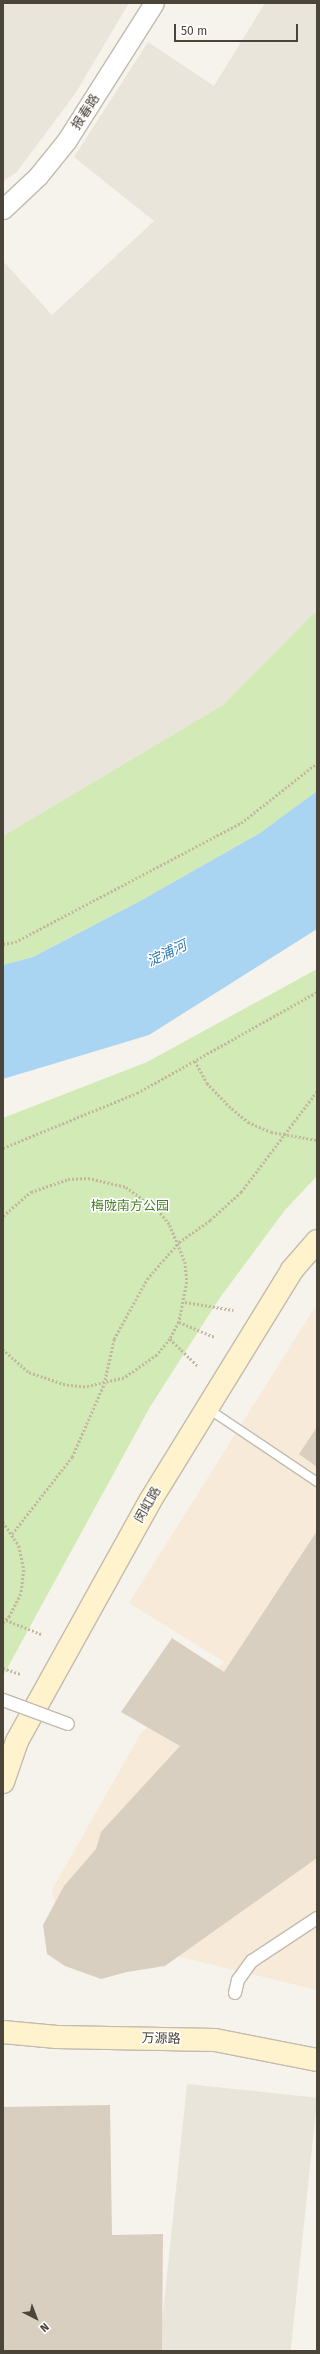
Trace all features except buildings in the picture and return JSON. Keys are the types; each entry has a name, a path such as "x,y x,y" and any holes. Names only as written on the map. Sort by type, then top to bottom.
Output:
{"main road":[{"name":"闵虹路","path":"3,1782 17,1741 150,1502 292,1270 317,1243"},
{"name":"万源路","path":"3,2032 57,2037 215,2040 317,2060"}],"street":[{"name":"报春路","path":"3,209 38,176 67,140 154,3"},
{"path":"3,1700 68,1724"},
{"path":"235,1993 238,1980 252,1961 317,1918"}],"lane":[{"path":"207,1408 317,1482"}],"path":[{"path":"3,944 15,942 241,823 317,763"},
{"path":"3,1148 137,1093 317,992"},
{"path":"195,1061 208,1082 229,1106 248,1122 283,1135 317,1140"},
{"path":"12,1534 72,1457 104,1384 114,1339 147,1279 179,1242 210,1220 241,1192 317,1091"},
{"path":"3,1216 26,1196 49,1184 68,1179 101,1180 126,1187 143,1197 158,1210 179,1242 185,1262 185,1302 179,1322 170,1339 157,1355 141,1368 124,1378 104,1384 85,1387 46,1380 28,1372 3,1350"},
{"path":"185,1302 233,1310"},
{"path":"179,1322 215,1337"},
{"path":"170,1339 198,1366"},
{"path":"3,1522 19,1546 24,1570 21,1594 3,1623"},
{"path":"6,1620 41,1634"},
{"path":"3,1668 20,1674"}],"shaded area":[{"path":"3,3 129,3 75,94 16,173 3,181"},
{"path":"265,3 317,3 317,610 223,705 3,836 3,261 52,315 154,221 74,157 148,42 214,86"},
{"path":"317,1304 317,1990 155,1951 63,1944 52,1890 141,1733 224,1662 129,1603"},
{"path":"187,2084 317,2098 291,2351 173,2351 159,2350"}],"green space":[{"path":"317,610 317,791 260,833 142,900 33,957 3,965 3,836 223,705"},
{"name":"梅陇南方公园","path":"317,969 317,1176 285,1210 219,1299 150,1407 3,1676 3,1118 147,1062"}],"water":[{"name":"淀浦河","path":"317,791 317,929 149,1035 3,1079 3,965 33,957 142,900 260,833"}]}
